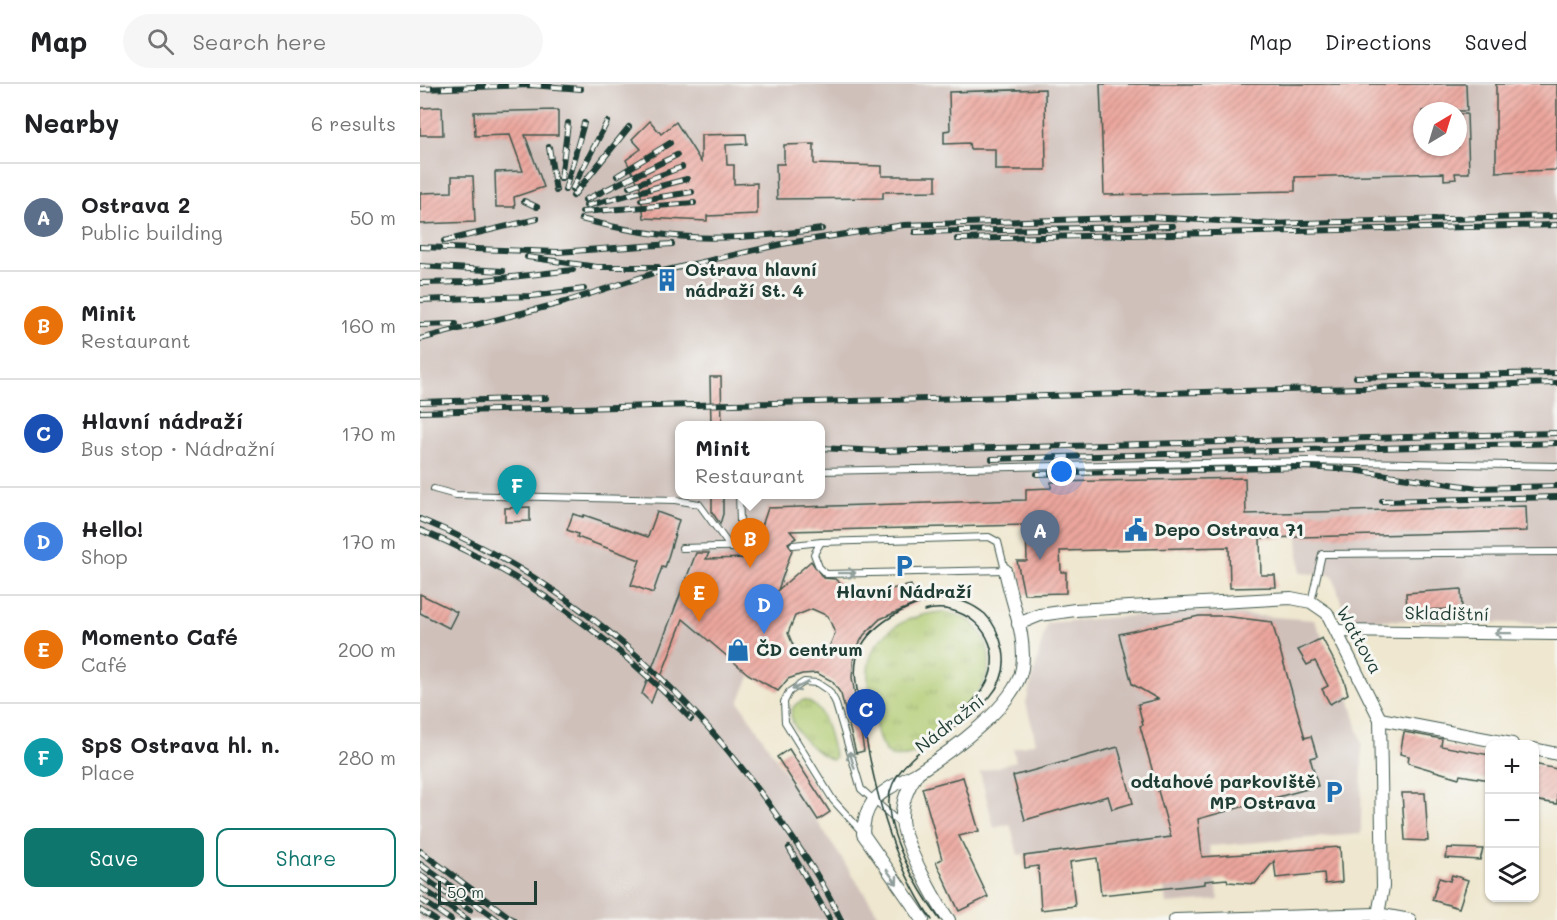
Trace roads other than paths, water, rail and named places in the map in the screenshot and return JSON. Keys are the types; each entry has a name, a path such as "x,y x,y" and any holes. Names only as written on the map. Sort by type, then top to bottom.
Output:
{"street":[{"name":"Nádražní","path":"873,801 920,771 982,724 1016,687 1023,658 1018,624 1005,570"},
{"name":"Wattova","path":"1018,624 1040,615 1075,610 1291,598 1311,602 1327,613 1380,719 1383,887 1377,917"},
{"name":"Skladištní","path":"1337,631 1557,634"},
{"path":"1380,719 1491,740"},
{"path":"1539,750 1557,754"},
{"name":"Nádražní","path":"920,771 904,795 903,826 937,902 949,920"},
{"path":"873,801 864,818 863,834 923,920"},
{"path":"1183,919 1377,917 1410,920"}],"lane":[{"path":"825,471 1307,461 1557,466"},
{"path":"434,489 456,495 675,500 699,504 731,548"},
{"path":"739,499 741,548"},
{"path":"793,545 821,542 989,537 998,542 1005,570 826,574 819,567 814,554 821,542"},
{"path":"682,548 755,546"},
{"path":"1311,602 1322,554 1557,552"},
{"path":"863,834 833,800 787,729 784,702 789,692 799,684 817,683 833,696 861,789 903,826"}],"tram line":[{"path":"932,920 905,872 886,822 872,770 855,672 857,657 862,645 880,625 917,604 949,599 965,602 975,607 992,622 1003,650 1003,673 993,693 977,709 916,754 900,772 890,792 891,823 904,859 940,920"},
{"path":"924,611 951,610 964,615 984,632 990,644 992,657 989,677 981,692 965,710"}],"railway":[{"path":"420,89 531,85 581,89"},
{"path":"572,189 607,122"},
{"path":"561,179 568,123"},
{"path":"565,190 584,123"},
{"path":"573,196 629,127"},
{"path":"617,176 670,143"},
{"path":"549,147 556,191"},
{"path":"585,200 677,155"},
{"path":"629,187 682,167"},
{"path":"586,206 687,179"},
{"path":"641,200 692,192"},
{"path":"524,201 537,207"},
{"path":"582,212 694,203"},
{"path":"1266,224 1557,216"},
{"path":"420,339 565,302 654,273 782,244 904,225 1149,217 1272,224"},
{"path":"444,241 537,219"},
{"path":"581,219 644,232 701,238 758,236 822,229"},
{"path":"957,239 1557,225"},
{"path":"915,232 1173,226"},
{"path":"420,247 558,252 672,244"},
{"path":"527,257 597,267 658,267"},
{"path":"420,266 503,271"},
{"path":"420,283 467,282 573,270"},
{"path":"420,300 532,296 584,289"},
{"path":"420,325 456,324"},
{"path":"1356,377 1557,373"},
{"path":"420,412 1557,383"},
{"path":"420,402 546,398"},
{"path":"825,448 880,451 1557,433"},
{"path":"992,459 1557,443"},
{"path":"1037,474 1306,467 1353,470 1478,488 1557,486"},
{"path":"1382,501 1557,497"},
{"path":"420,519 475,544 527,574 577,607 624,644 667,684 709,728 747,774 806,858 841,920"},
{"path":"420,530 495,566 565,610 631,662 691,719"},
{"path":"789,848 830,920"},
{"path":"420,851 513,920"},
{"path":"420,864 498,920"},
{"path":"420,875 470,910"},
{"path":"420,887 468,920"},
{"path":"420,899 451,920"},
{"path":"420,910 435,920"}],"place":[{"name":"Ostrava hlavní nádraží St. 4","path":"667,280"},
{"name":"SpS Ostrava hl. n.","path":"517,515"},
{"name":"Depo Ostrava 71","path":"1136,530"},
{"name":"Ostrava 2","path":"1040,560"},
{"name":"Hlavní Nádraží","path":"904,566"},
{"name":"Minit","path":"750,568"},
{"name":"Momento Café","path":"699,622"},
{"name":"Hello!","path":"764,634"},
{"name":"ČD centrum","path":"738,650"},
{"name":"Hlavní nádraží","path":"866,739"},
{"name":"odtahové parkoviště MP Ostrava","path":"1334,792"}]}
